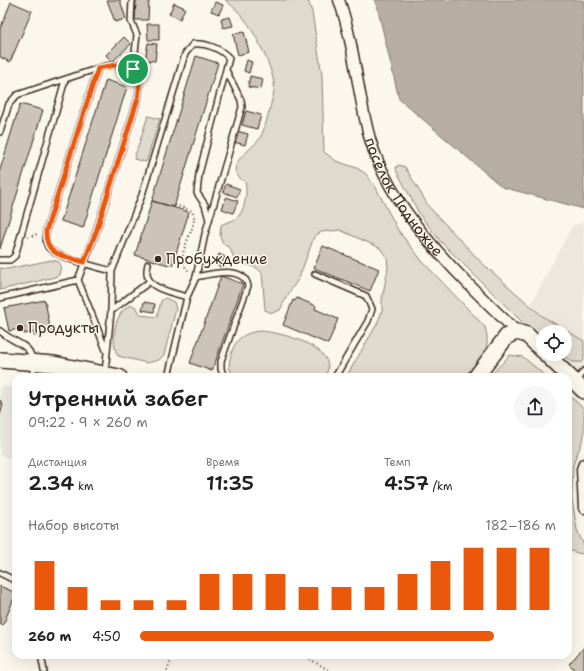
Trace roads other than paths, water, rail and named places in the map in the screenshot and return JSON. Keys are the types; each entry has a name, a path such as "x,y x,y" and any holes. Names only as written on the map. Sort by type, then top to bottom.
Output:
{"main road":[{"name":"посёлок Подножье","path":"517,332 527,335 536,344"},
{"path":"479,373 507,336 517,332"},
{"path":"0,360 54,364 98,373"},
{"path":"555,361 571,373"},
{"path":"572,374 581,381"}],"street":[{"name":"посёлок Подножье","path":"339,0 348,32 367,126 385,178 430,242 453,269 517,332"},
{"path":"584,464 582,469 584,508"}],"lane":[{"path":"132,0 131,21 137,34 133,69"},
{"path":"106,351 111,311 112,271 142,195 188,48 193,44 199,43 222,50 229,58 227,72 199,174 197,193 205,205 209,220"},
{"path":"0,132 8,104 17,95 98,68 116,65 133,69 138,76 138,98 96,232 78,280 106,351 111,373"},
{"path":"98,68 46,231 46,241 48,247 56,253 112,271"},
{"path":"169,373 187,297 196,277 209,220 242,107 241,100 227,72"},
{"path":"0,260 10,260 15,256 65,80"},
{"path":"148,264 146,272 149,282 155,287 187,297"},
{"path":"196,277 223,271 244,278 247,282 248,286 221,361 222,373"},
{"path":"315,274 366,296 372,309 368,321 337,373"},
{"path":"0,298 78,280"},
{"path":"111,311 149,282"},
{"path":"0,331 26,347 32,354 33,373"},
{"path":"0,573 12,579"},
{"path":"42,659 44,671"}],"place":[{"name":"Пробуждение","path":"158,259"},
{"name":"Продукты","path":"20,328"}]}
